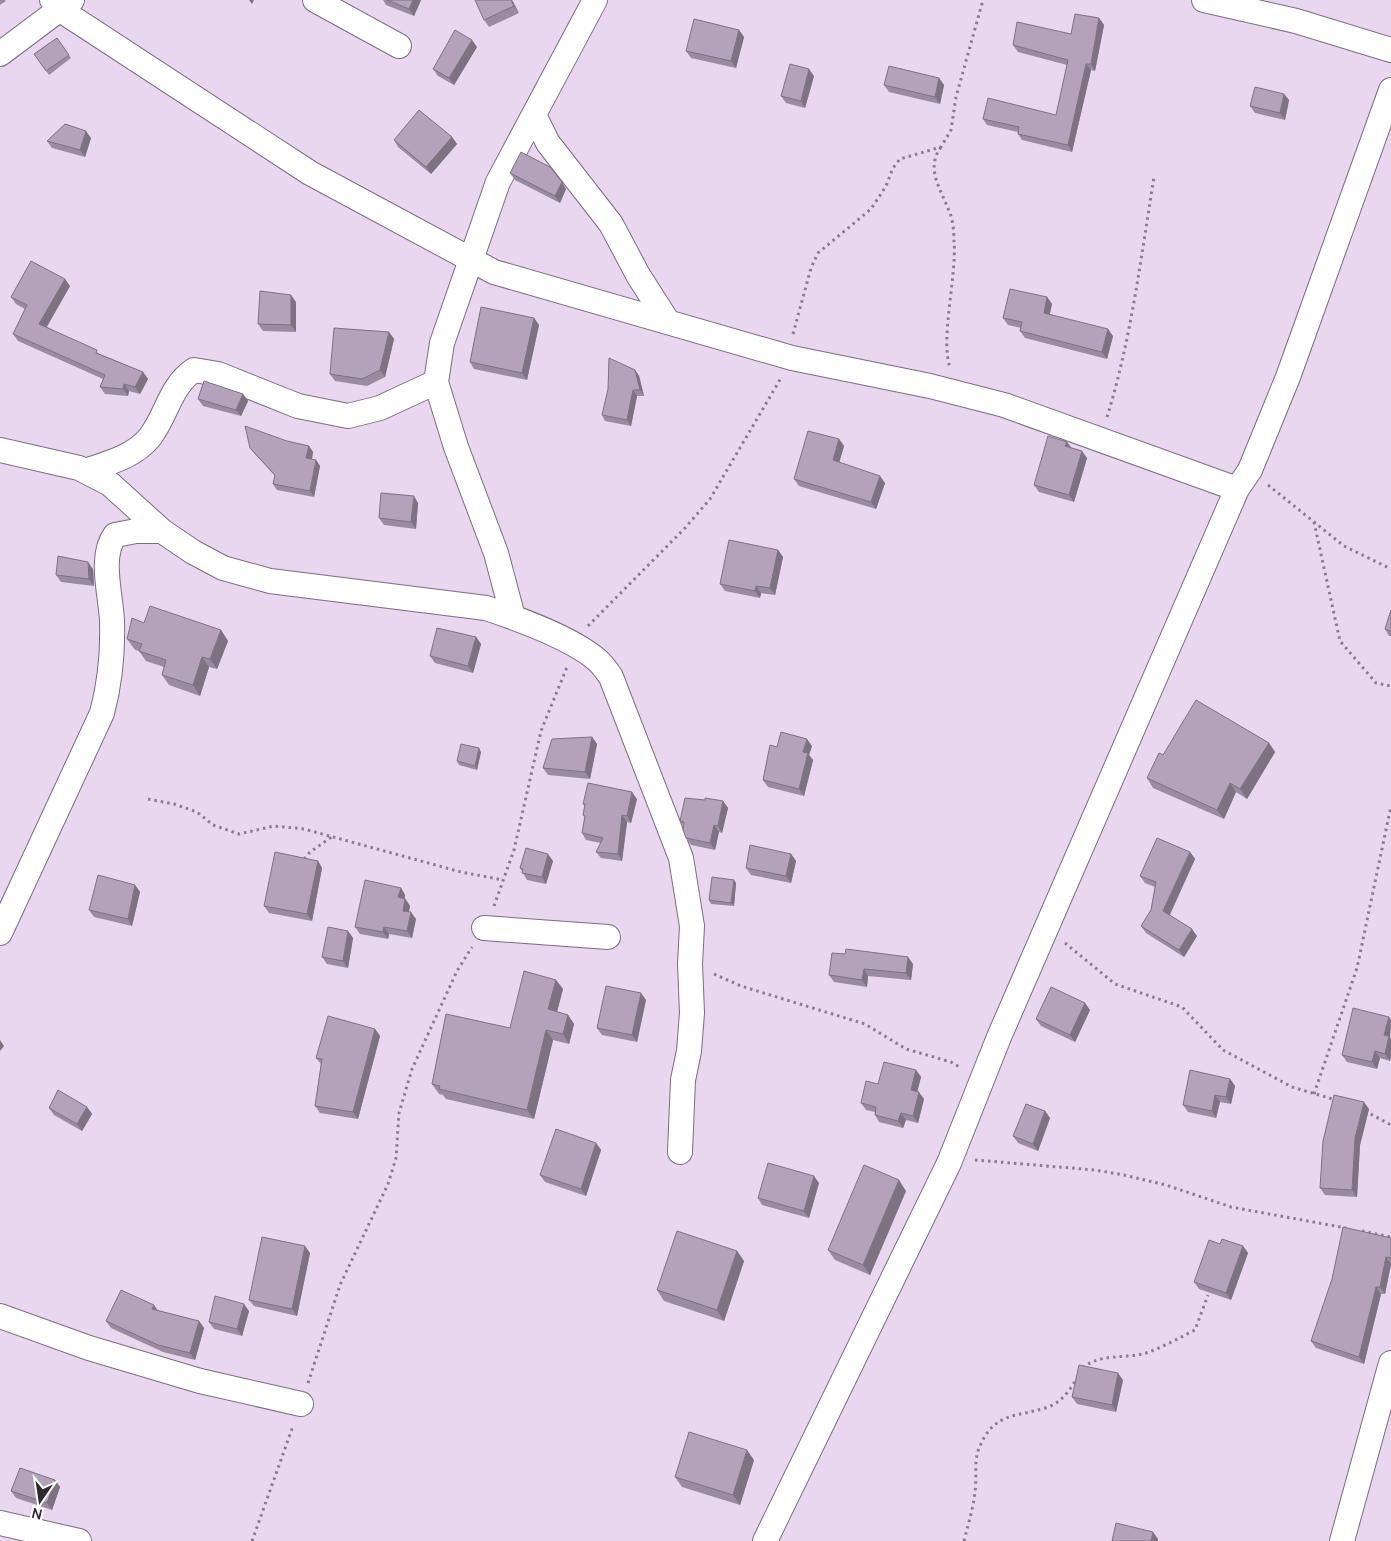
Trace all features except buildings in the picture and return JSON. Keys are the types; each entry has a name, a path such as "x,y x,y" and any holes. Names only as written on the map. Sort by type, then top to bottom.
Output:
{"street":[{"path":"315,0 399,46"},
{"path":"513,616 496,552 456,447 436,382 442,343 498,182 595,0"},
{"path":"1204,0 1296,21 1391,50"},
{"path":"0,54 61,3 310,173 494,272 787,356 960,393 1004,405 1100,439 1243,480"},
{"path":"765,1541 951,1159 1046,928 1288,377 1391,90"},
{"path":"534,115 548,143 611,224 638,275 668,322"},
{"path":"85,471 133,452 150,437 182,378 194,370 218,374 298,406 348,416 380,408 436,382"},
{"path":"0,450 79,468 110,484 162,531 193,552 223,568 270,581 486,608 513,616 576,646 597,660 611,677 681,858 692,926 690,964 692,1014 689,1051 683,1080 680,1152"},
{"path":"0,932 102,713 109,688 112,622 106,558 109,543 115,535 136,531 162,531"},
{"path":"484,928 608,937"},
{"path":"0,1316 89,1348 200,1381 300,1404"},
{"path":"1342,1541 1391,1363"},
{"path":"0,1523 79,1541"}],"path":[{"path":"960,393 948,362 954,242 950,212 934,178 937,154 952,130 956,98 982,0"},
{"path":"787,356 811,268 818,253 871,209 886,186 893,168 900,159 941,147"},
{"path":"1100,439 1114,393 1131,317 1154,177"},
{"path":"1243,480 1314,522 1344,546 1391,569"},
{"path":"1314,522 1340,641 1376,683 1391,686"},
{"path":"148,799 174,804 197,812 213,825 238,834 274,826 333,836 461,872 504,880"},
{"path":"1314,1094 1357,968 1391,806"},
{"path":"304,859 310,852 333,836"},
{"path":"1046,928 1115,984 1182,1007 1223,1050 1292,1087 1340,1101"},
{"path":"690,964 741,986 865,1024 906,1049 950,1062 962,1068 974,1101"},
{"path":"1357,1106 1391,1125"},
{"path":"951,1159 1095,1170 1124,1175 1166,1185 1231,1207 1348,1228"},
{"path":"1358,1230 1391,1237"},
{"path":"964,1541 975,1492 978,1451 997,1423 1008,1416 1049,1407 1064,1398 1084,1367 1098,1360 1143,1354 1162,1347 1195,1330 1208,1295"}]}
